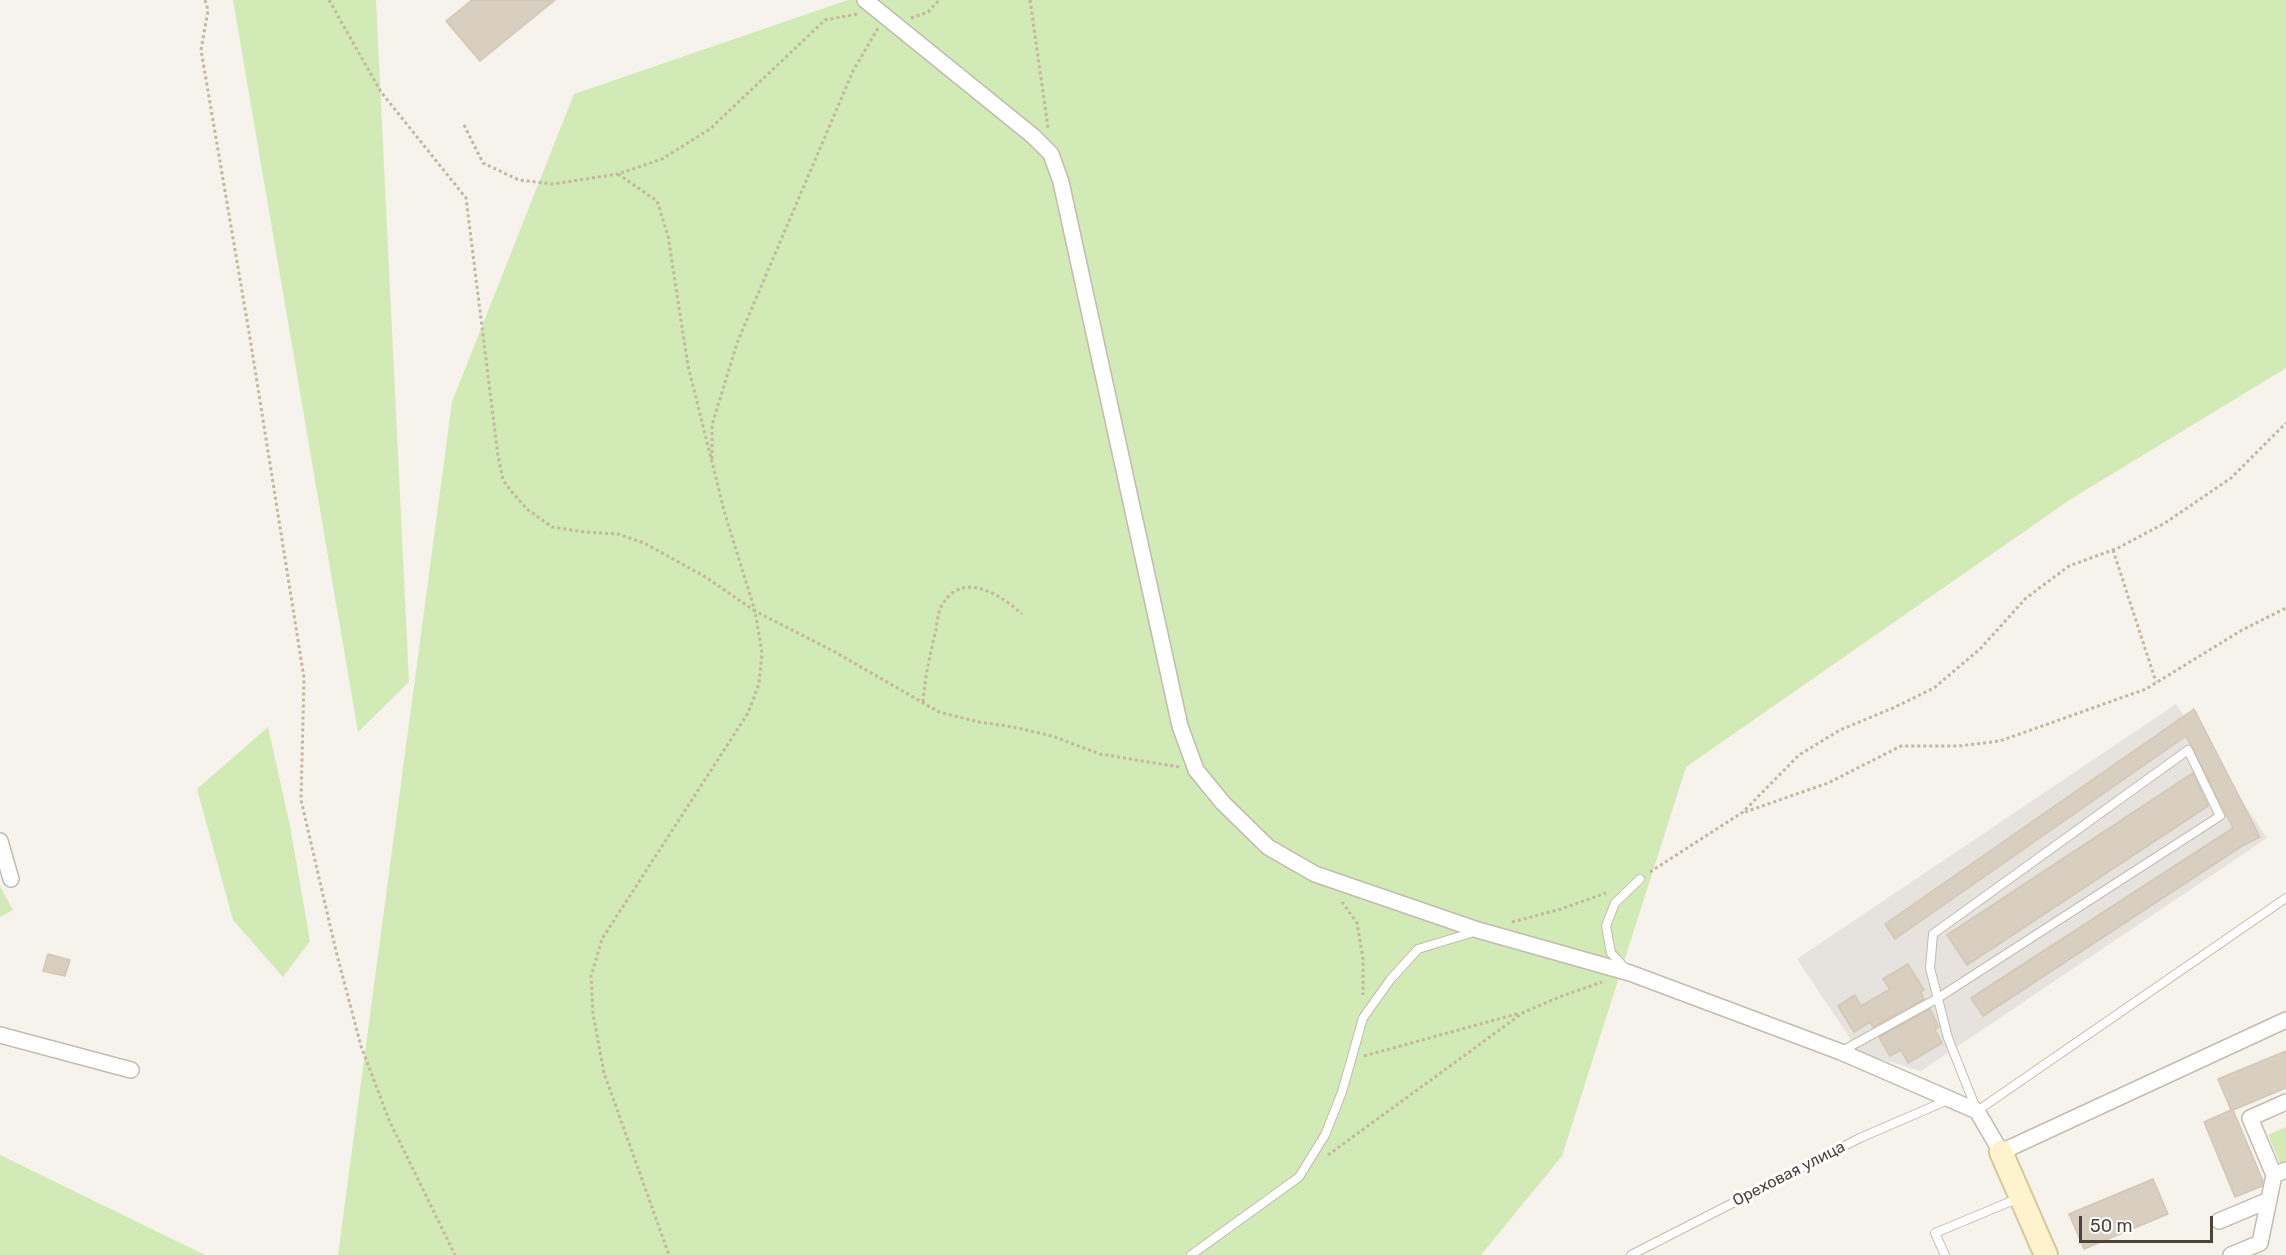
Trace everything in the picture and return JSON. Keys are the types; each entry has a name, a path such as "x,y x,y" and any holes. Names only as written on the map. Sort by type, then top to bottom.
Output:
{"street":[{"path":"865,0 1033,136 1051,154 1060,182 1180,726 1196,770 1223,803 1268,847 1315,874 1478,930 1630,973 1841,1052 1977,1111 2001,1152 2046,1255"},
{"path":"0,841 11,879"},
{"path":"2001,1152 2286,1020"},
{"path":"0,1035 131,1070"},
{"path":"2230,1255 2260,1243 2269,1200 2280,1173 2250,1118 2286,1102"},
{"path":"2219,1221 2269,1200"}],"lane":[{"path":"1841,1052 1938,998 2220,816 2188,750 1933,934 1930,968 1938,998 1948,1038 1977,1111 2286,898"},
{"path":"1630,973 1611,953 1606,926 1615,903 1640,879"},
{"path":"1191,1255 1299,1177 1325,1135 1342,1092 1363,1018 1390,980 1418,949 1478,930"},
{"name":"Ореховая улица","path":"1631,1255 1860,1138 1949,1099"},
{"path":"1944,1255 1935,1233 2020,1197"}],"path":[{"path":"206,0 208,10 201,50 304,678 301,800 361,1046 389,1120 455,1255"},
{"path":"329,0 381,92 466,198 498,456 503,480 527,509 552,527 618,534 644,543 704,576 755,611 835,652 939,712 1052,736 1100,754 1196,770"},
{"path":"464,125 483,164 519,180 553,184 618,174 662,159 710,129 825,20 856,14 909,19 928,12 939,0"},
{"path":"1030,0 1051,154"},
{"path":"712,464 712,425 737,343 853,71 885,16"},
{"path":"618,174 657,201 668,236 688,366 725,514 755,611 762,653 759,684 748,712 602,939 591,976 593,1014 604,1073 669,1255"},
{"path":"1640,879 1743,812 1799,755 1840,730 1934,688 1981,648 2026,598 2069,566 2113,550 2165,523 2231,478 2286,423"},
{"path":"2113,550 2157,683"},
{"path":"923,702 925,673 941,607 955,591 971,587 992,591 1022,614"},
{"path":"1743,812 1828,783 1901,746 1959,746 2000,741 2146,689 2242,630 2286,608"},
{"path":"1315,874 1343,902 1357,923 1363,958 1363,1018"},
{"path":"1509,922 1561,909 1611,891"},
{"path":"1350,1060 1524,1012 1562,996 1630,973"},
{"path":"1328,1156 1524,1012"}],"shaded area":[{"path":"2176,704 2267,838 1921,1071 1860,1053 1797,959"}],"green space":[{"path":"233,0 376,0 409,682 358,732"},
{"path":"848,0 2286,0 2286,368 2071,499 1686,767 1562,1156 1481,1255 338,1255 452,402 574,94"},
{"path":"268,727 290,826 310,941 283,977 233,920 197,789"},
{"path":"0,886 13,910 0,917"},
{"path":"2286,1127 2286,1166 2282,1168 2268,1135"},
{"path":"0,1155 205,1255 0,1255"}],"building":[{"path":"472,0 555,0 480,61 446,21"},
{"path":"2194,709 2260,837 2242,846 1983,1016 1971,998 2233,828 2186,736 1895,939 1885,924"},
{"path":"2193,773 2208,806 1967,965 1947,935"},
{"path":"48,954 70,960 65,976 43,971"},
{"path":"1908,964 1924,990 1921,992 1924,999 1873,1027 1870,1022 1854,1032 1838,1006 1855,995 1861,1006 1890,989 1883,979"},
{"path":"1930,1009 1939,1027 1935,1030 1942,1043 1908,1063 1901,1050 1890,1056 1879,1037"},
{"path":"2286,1051 2286,1088 2233,1110 2263,1181 2262,1186 2235,1197 2204,1122 2231,1110 2218,1079"},
{"path":"2153,1179 2168,1214 2084,1249 2069,1214"}]}
